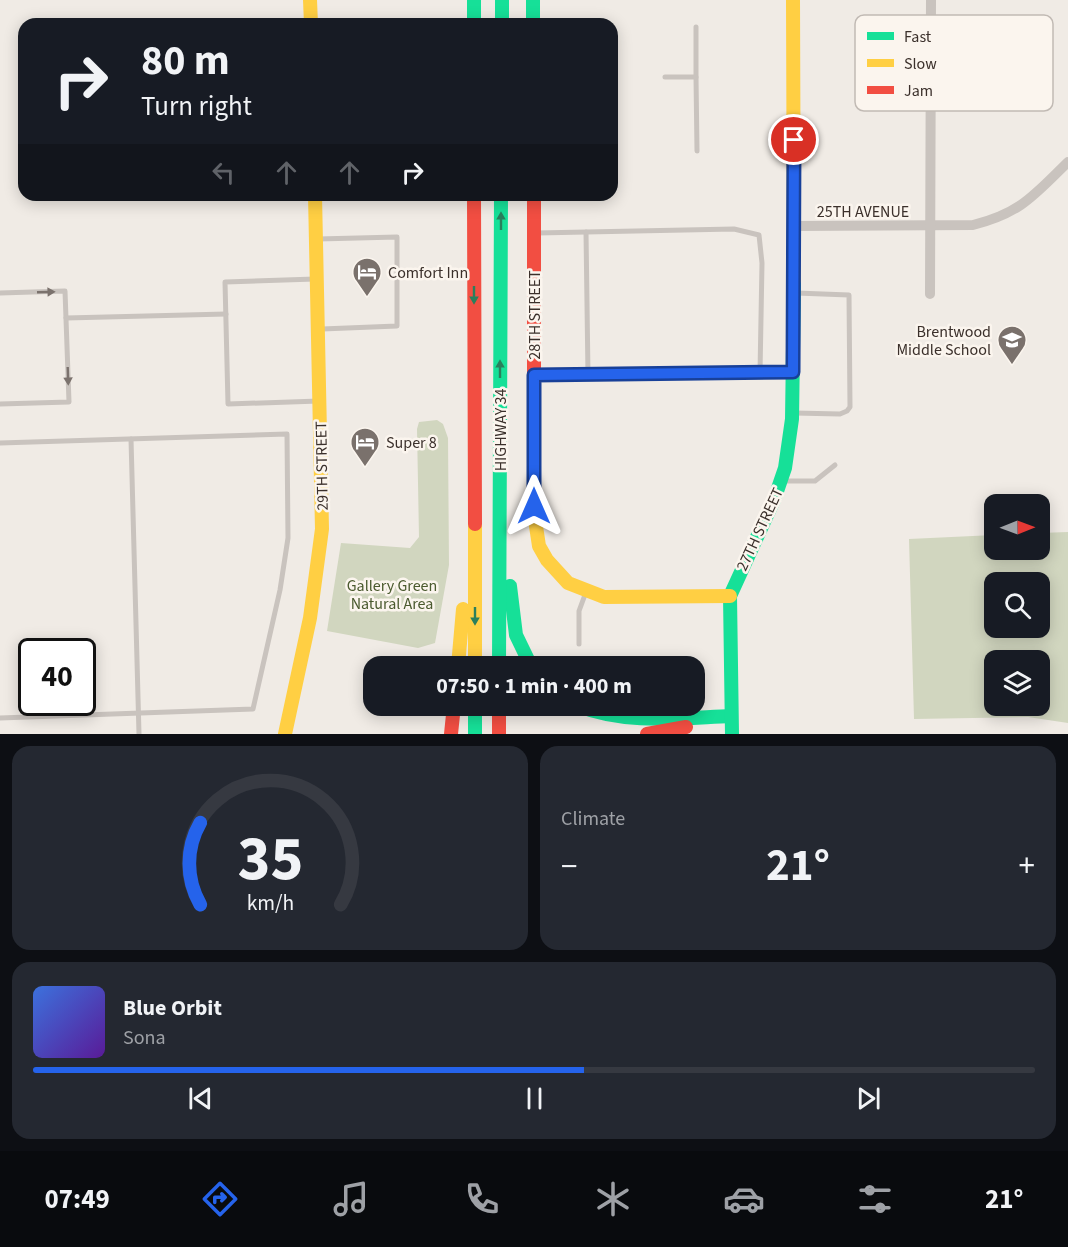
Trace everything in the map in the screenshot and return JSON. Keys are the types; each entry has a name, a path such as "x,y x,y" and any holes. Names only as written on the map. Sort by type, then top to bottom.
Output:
{"main road":[{"path":"310,0 311,18"},
{"path":"474,0 474,18"},
{"path":"502,0 502,18"},
{"path":"533,0 533,18"},
{"name":"27TH STREET","path":"731,726 730,596 780,481 789,444 792,413 795,226 793,0"},
{"name":"29TH STREET","path":"285,734 316,591 322,549 315,201"},
{"name":"HIGHWAY 34","path":"474,201 475,656"},
{"name":"HIGHWAY 34","path":"499,656 501,201"},
{"name":"28TH STREET","path":"534,201 534,525 539,546 547,560 568,583 604,597 730,596"},
{"path":"459,656 474,493"},
{"path":"499,511 508,536 516,634 526,656"},
{"path":"450,734 452,716"},
{"path":"475,716 476,734"},
{"path":"499,716 499,734"},
{"path":"613,716 731,726"},
{"path":"647,734 688,726 731,726"}],"street":[{"path":"930,294 932,111"},
{"name":"25TH AVENUE","path":"795,226 973,225 999,219 1015,211 1068,162"}],"lane":[{"path":"696,27 697,151"},
{"path":"665,77 696,77"},
{"path":"534,233 734,230 759,235 762,263 760,373"},
{"path":"586,232 588,375"},
{"path":"316,239 397,237 397,326 318,330"},
{"path":"317,279 225,282 228,404 320,401"},
{"path":"0,293 65,291 69,402 0,404"},
{"path":"792,413 840,414 850,407 849,295 794,293"},
{"path":"66,318 226,314"},
{"path":"534,375 793,372"},
{"path":"0,443 286,434 288,538 280,590 253,709 0,718"},
{"path":"131,439 139,734"},
{"path":"780,481 815,481 835,465"},
{"path":"579,644 579,611 587,590"}],"green space":[{"name":"Gallery Green Natural Area","path":"437,420 443,424 448,438 449,565 435,643 418,648 327,631 341,543 410,548 419,537 417,429 419,422"},
{"path":"1068,532 1068,723 1028,717 914,719 909,539 984,535 984,560 1050,560 1050,533"}],"traffic: fast":[{"path":"474,0 474,18"},
{"path":"502,0 502,18"},
{"path":"533,0 533,18"},
{"path":"499,656 501,201"},
{"path":"732,734 730,596 774,500 785,468 792,419 794,280"},
{"path":"510,586 516,635 526,656"},
{"path":"475,716 475,734"},
{"path":"620,716 653,719 731,716"}],"traffic: slow":[{"path":"310,0 311,18"},
{"path":"793,0 794,280"},
{"path":"285,734 310,618 322,529 315,201"},
{"path":"534,513 539,546 547,560 568,583 604,597 730,596"},
{"path":"475,524 475,656"},
{"path":"459,656 463,609"}],"traffic: jam":[{"path":"474,201 475,524"},
{"path":"534,201 534,513"},
{"path":"451,734 453,716"},
{"path":"499,716 499,734"},
{"path":"647,734 686,727"}],"place":[{"name":"Comfort Inn","path":"367,298"},
{"name":"Brentwood Middle School","path":"1012,366"},
{"name":"Super 8","path":"365,468"}],"route":[{"path":"534,506 534,375 793,372 794,140"}]}
